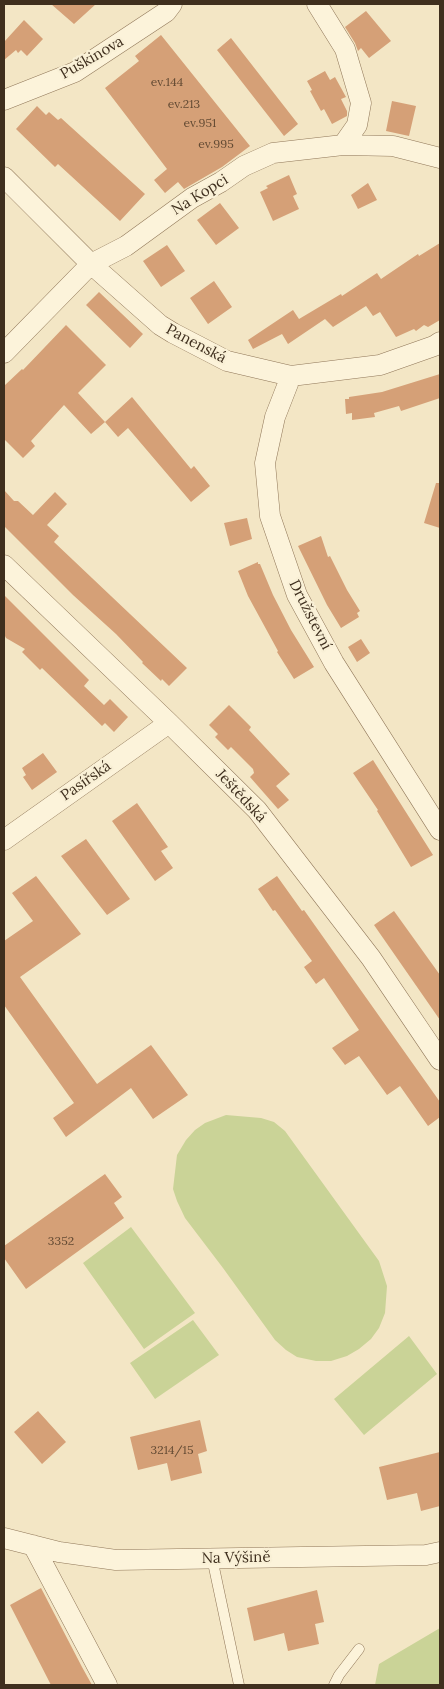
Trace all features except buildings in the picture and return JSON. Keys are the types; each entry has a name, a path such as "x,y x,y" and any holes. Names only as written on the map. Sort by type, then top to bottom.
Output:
{"street":[{"name":"Puškinova","path":"4,100 75,72 166,12 172,4"},
{"path":"317,4 345,49 361,103 357,126 343,145"},
{"name":"Na Kopci","path":"4,353 91,264 126,246 192,198 221,182 244,166 273,153 343,145 393,146 440,158"},
{"name":"Panenská","path":"4,177 91,264 160,324 173,333 227,361 291,376 380,365 434,346 440,342"},
{"name":"Družstevní","path":"291,376 275,417 265,463 270,516 297,595 334,663 440,830"},
{"name":"Ještědská","path":"4,564 256,810 370,958 440,1060"},
{"name":"Pasířská","path":"4,840 169,723"},
{"name":"Na Výšině","path":"4,1538 59,1552 116,1560 426,1555 440,1552"},
{"path":"32,1545 108,1685"}],"lane":[{"path":"212,1558 239,1685"},
{"path":"334,1685 338,1675 359,1649"}],"green space":[{"path":"226,1115 261,1118 274,1122 285,1131 379,1261 387,1286 385,1313 379,1328 371,1339 347,1356 331,1361 316,1361 297,1357 286,1350 275,1340 185,1218 173,1189 177,1155 195,1130 205,1123"},
{"path":"131,1227 195,1313 144,1349 83,1263"},
{"path":"193,1320 219,1355 155,1399 130,1363"},
{"path":"409,1336 437,1374 364,1435 334,1399"},
{"path":"440,1628 440,1685 375,1685 379,1664"}]}
